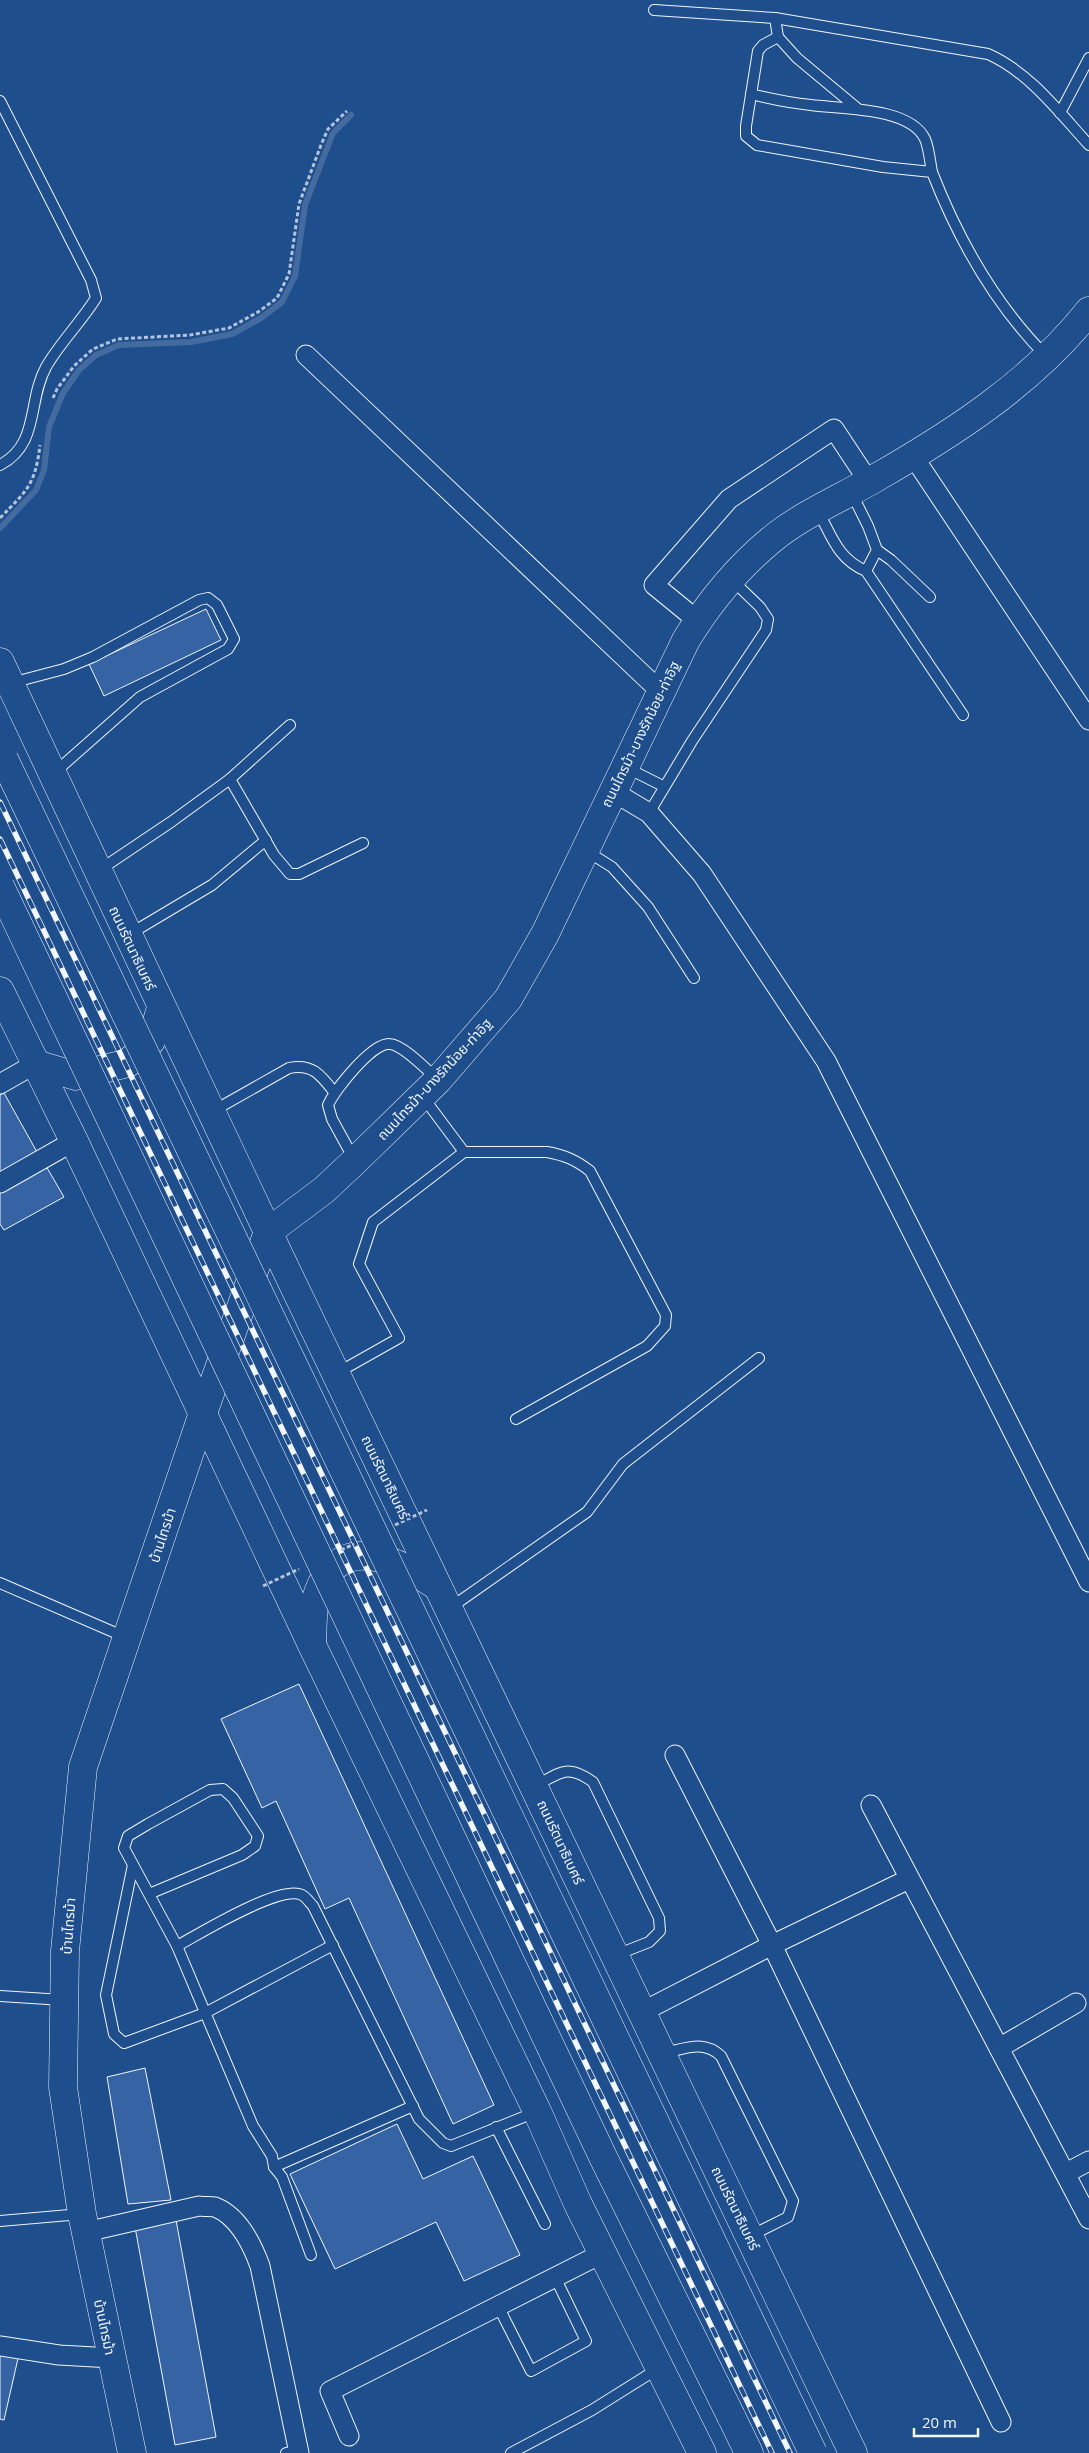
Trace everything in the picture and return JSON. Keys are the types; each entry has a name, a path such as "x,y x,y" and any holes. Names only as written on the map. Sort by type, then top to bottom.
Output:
{"main road":[{"name":"ถนนไทรม้า-บางรักน้อย-ท่าอิฐ","path":"268,1232 324,1190 355,1162 430,1088 508,998 545,934 660,691 698,621 730,577 773,538 945,437 1047,358 1089,310"},
{"name":"ถนนรัตนาธิเบศร์","path":"5,673 268,1232 853,2453"},
{"path":"2,754 814,2453"},
{"path":"0,886 604,2159 749,2453"},
{"path":"0,991 74,1141 312,1645 537,2111 603,2253 702,2453"},
{"path":"35,1064 76,1076 128,1063 152,1041 162,1008"},
{"path":"203,1413 268,1232"},
{"name":"บ้านไทรม้า","path":"132,2453 84,2223 63,2087 65,1950 83,1767 203,1413"},
{"path":"312,1645 314,1603 327,1573 345,1559 368,1554 407,1567 443,1597"}],"street":[{"path":"306,355 660,691"},
{"path":"698,621 654,585 729,499 834,429 860,487"},
{"path":"913,456 1089,720"},
{"path":"612,791 650,813 702,874 826,1061 1089,1582"},
{"path":"0,1084 35,1064"},
{"path":"0,1183 74,1141"},
{"path":"675,1755 772,1945 1001,2422"},
{"path":"871,1805 1089,2219"},
{"path":"642,2012 772,1945 909,1879"},
{"path":"999,2048 1076,2003"},
{"path":"1066,2173 1089,2161"},
{"path":"84,2223 199,2206 214,2207 242,2230 254,2249 260,2266 295,2452"},
{"path":"350,2436 330,2391 603,2253"},
{"path":"0,2346 59,2355 112,2358"}],"lane":[{"path":"654,10 775,18 988,54 1008,63 1060,113 1089,145"},
{"path":"775,18 778,37 797,58 856,108"},
{"path":"778,37 763,45 758,51 746,136 757,145 883,167 932,172"},
{"path":"1060,113 1089,58"},
{"path":"751,94 780,101 856,108 897,118 916,128 925,139 932,172 945,207 993,294 1020,329 1047,358"},
{"path":"0,101 91,280 96,298 46,367 30,418 28,437 17,453 1,461"},
{"path":"860,487 868,526 876,550 891,560 930,597"},
{"path":"817,511 842,555 852,565 866,571 963,716"},
{"path":"866,571 876,550"},
{"path":"650,813 663,786 766,630 768,619 760,607 730,577"},
{"path":"5,673 64,669 93,657 199,600 208,598 217,605 234,638 228,649 140,697 52,774"},
{"path":"97,871 171,822 230,779 290,725"},
{"path":"624,767 663,786"},
{"path":"230,779 283,868 290,874 299,874 363,843"},
{"path":"127,935 212,885 266,840"},
{"path":"584,850 612,867 648,907 694,978"},
{"path":"355,1162 329,1112 328,1105 334,1092 379,1046 390,1044 401,1048 430,1088 464,1152"},
{"path":"211,1112 289,1068 297,1066 309,1067 320,1073 334,1092"},
{"path":"336,1374 399,1338 360,1264 373,1222 464,1152 547,1152 576,1160 590,1171 666,1315 665,1326 647,1346 516,1419"},
{"path":"443,1597 588,1512 623,1464 759,1358"},
{"path":"0,1582 128,1638"},
{"path":"535,1786 566,1771 580,1772 593,1782 658,1918 660,1932 649,1942 614,1956"},
{"path":"149,1894 242,1855 255,1846 258,1836 233,1798 223,1789 210,1790 128,1836 124,1848 177,1946 253,2126 272,2156 274,2167 282,2177 311,2255"},
{"path":"133,1865 106,1995 114,2034 124,2043 205,2013 333,1945"},
{"path":"177,1946 248,1907 288,1893 302,1895 313,1906 419,2119 444,2143 451,2146 537,2111"},
{"path":"0,1996 64,2000"},
{"path":"662,2053 705,2045 721,2056 793,2201 788,2217 750,2236"},
{"path":"274,2167 413,2106"},
{"path":"496,2127 545,2224"},
{"path":"0,2221 84,2223"},
{"path":"498,2306 531,2371 586,2341 555,2277"},
{"path":"511,2453 592,2410 660,2367"}],"path":[{"path":"50,407 74,366 93,349 118,339 190,335 229,328 258,312 277,298 289,274 299,204 321,144 328,129 347,111"},
{"path":"0,518 30,487 38,468 41,440"},
{"path":"393,1526 427,1510"},
{"path":"332,1554 358,1542"},
{"path":"264,1586 306,1566"}],"building":[{"path":"206,609 221,640 104,696 89,664"},
{"path":"4,1093 37,1152 0,1172 0,1095"},
{"path":"46,1166 64,1197 4,1230 0,1224 0,1191"},
{"path":"299,1684 494,2105 453,2124 349,1898 325,1909 276,1801 262,1808 221,1719"},
{"path":"145,2068 171,2200 128,2204 107,2077"},
{"path":"397,2124 423,2179 473,2156 520,2255 464,2281 436,2222 335,2269 290,2174"},
{"path":"176,2220 216,2437 175,2445 135,2227"},
{"path":"0,2350 19,2354 4,2420 0,2419"}],"waterway":[{"path":"0,528 36,490 44,470 49,427 63,393 79,370 96,355 119,345 191,342 232,334 261,318 282,302 295,276 305,205 333,133 351,115"}],"railway":[{"path":"0,802 790,2453"},
{"path":"0,839 772,2453"}]}
